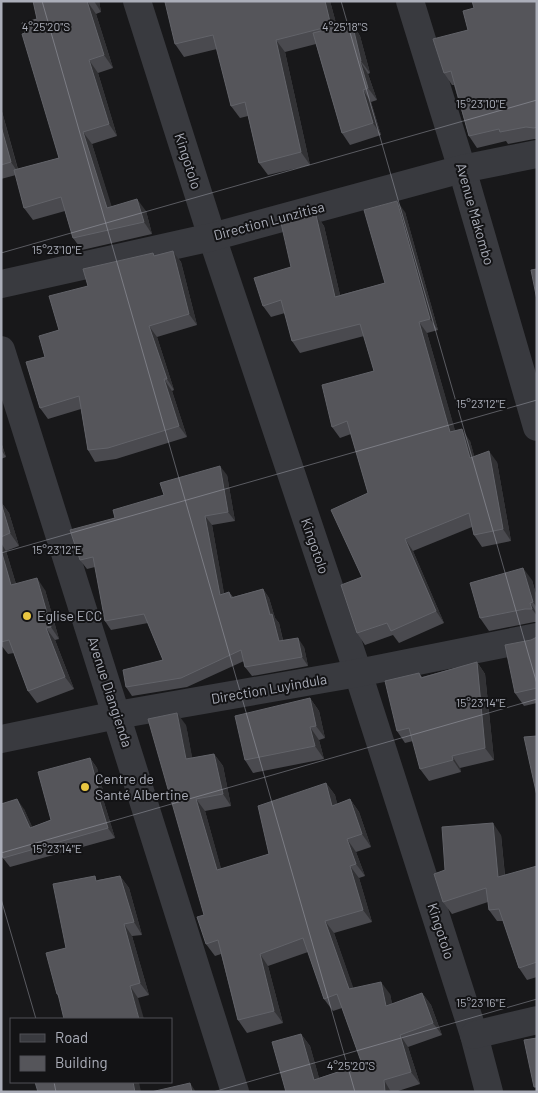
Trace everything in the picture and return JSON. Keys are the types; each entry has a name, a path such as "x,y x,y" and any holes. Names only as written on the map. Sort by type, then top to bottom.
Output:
{"street":[{"name":"Kingotolo","path":"137,1 212,237 358,673 474,1035 489,1092"},
{"name":"Avenue Makombo","path":"410,1 462,169 537,427"},
{"name":"Direction Lunzitisa","path":"1,284 212,237 462,169 537,154"},
{"name":"Avenue Diangienda","path":"1,350 236,1092"},
{"name":"Direction Luyindula","path":"1,739 117,715 358,673 537,637"},
{"path":"474,1035 537,1020"}],"building":[{"path":"33,1 87,1 104,55 89,60 109,124 83,132 107,208 137,199 144,222 73,238 61,197 24,208 14,170 59,158 22,34 25,33 22,23 37,19"},
{"path":"325,1 331,26 276,40 301,152 259,163 245,102 231,106 213,35 175,44 165,2"},
{"path":"472,1 537,1 537,127 500,132 499,129 469,136 451,71 444,73 433,39 468,30 463,11 474,8"},
{"path":"352,23 368,88 363,90 373,123 342,133 313,33"},
{"path":"1,126 11,162 1,165"},
{"path":"397,201 430,319 419,322 450,432 462,429 470,458 489,451 503,529 474,535 469,513 405,539 436,611 391,631 387,623 357,633 341,585 362,577 331,510 368,493 347,421 332,427 322,385 374,371 360,324 292,341 281,300 263,306 254,278 291,267 281,223 316,215 335,297 385,283 364,210"},
{"path":"173,251 189,314 149,326 167,379 164,379 179,426 108,448 88,450 79,396 40,408 26,362 45,357 39,336 59,330 49,296 88,286 83,269 153,253 154,256"},
{"path":"537,269 537,300 531,270"},
{"path":"220,466 228,512 205,516 220,595 229,592 231,598 263,589 279,641 298,638 302,657 245,667 241,650 181,678 126,687 123,670 163,660 144,614 105,621 93,557 80,560 70,530 115,518 113,510 164,495 160,483"},
{"path":"1,503 10,533 1,537"},
{"path":"1,550 11,585 37,578 51,627 46,628 65,677 28,691 9,640 1,642"},
{"path":"523,568 533,602 530,603 532,609 480,618 470,583"},
{"path":"537,637 537,688 515,693 505,645"},
{"path":"477,662 485,748 452,756 453,760 420,769 409,728 397,731 385,681 419,673 421,678"},
{"path":"310,698 316,726 310,727 315,746 245,760 235,716"},
{"path":"177,713 186,759 214,754 223,794 196,799 217,870 269,854 258,806 326,783 332,806 350,799 362,834 347,839 356,864 350,866 363,910 325,921 349,989 381,982 386,1006 422,993 433,1023 400,1035 411,1072 384,1080 385,1092 286,1092 272,1042 301,1034 314,1080 362,1064 337,994 324,999 303,938 260,954 274,1011 238,1020 218,940 206,944 197,917 204,915 148,719"},
{"path":"537,736 537,796 524,737"},
{"path":"90,758 98,788 96,789 108,828 3,858 1,852 1,804 17,799 30,828 51,820 38,772"},
{"path":"493,823 498,877 537,866 537,962 519,968 499,909 489,910 486,888 443,902 434,874 445,870 442,827"},
{"path":"95,876 96,881 120,876 134,922 124,924 140,983 130,986 139,1018 64,1018 46,953 66,948 53,884"},
{"path":"537,1038 537,1087 534,1087 524,1040"},
{"path":"35,1083 133,1083 135,1092 38,1092"},
{"path":"190,1083 192,1092 151,1092"}],"place":[{"name":"Eglise ECC","path":"27,616"},
{"name":"Centre de Santé Albertine","path":"85,787"}]}
